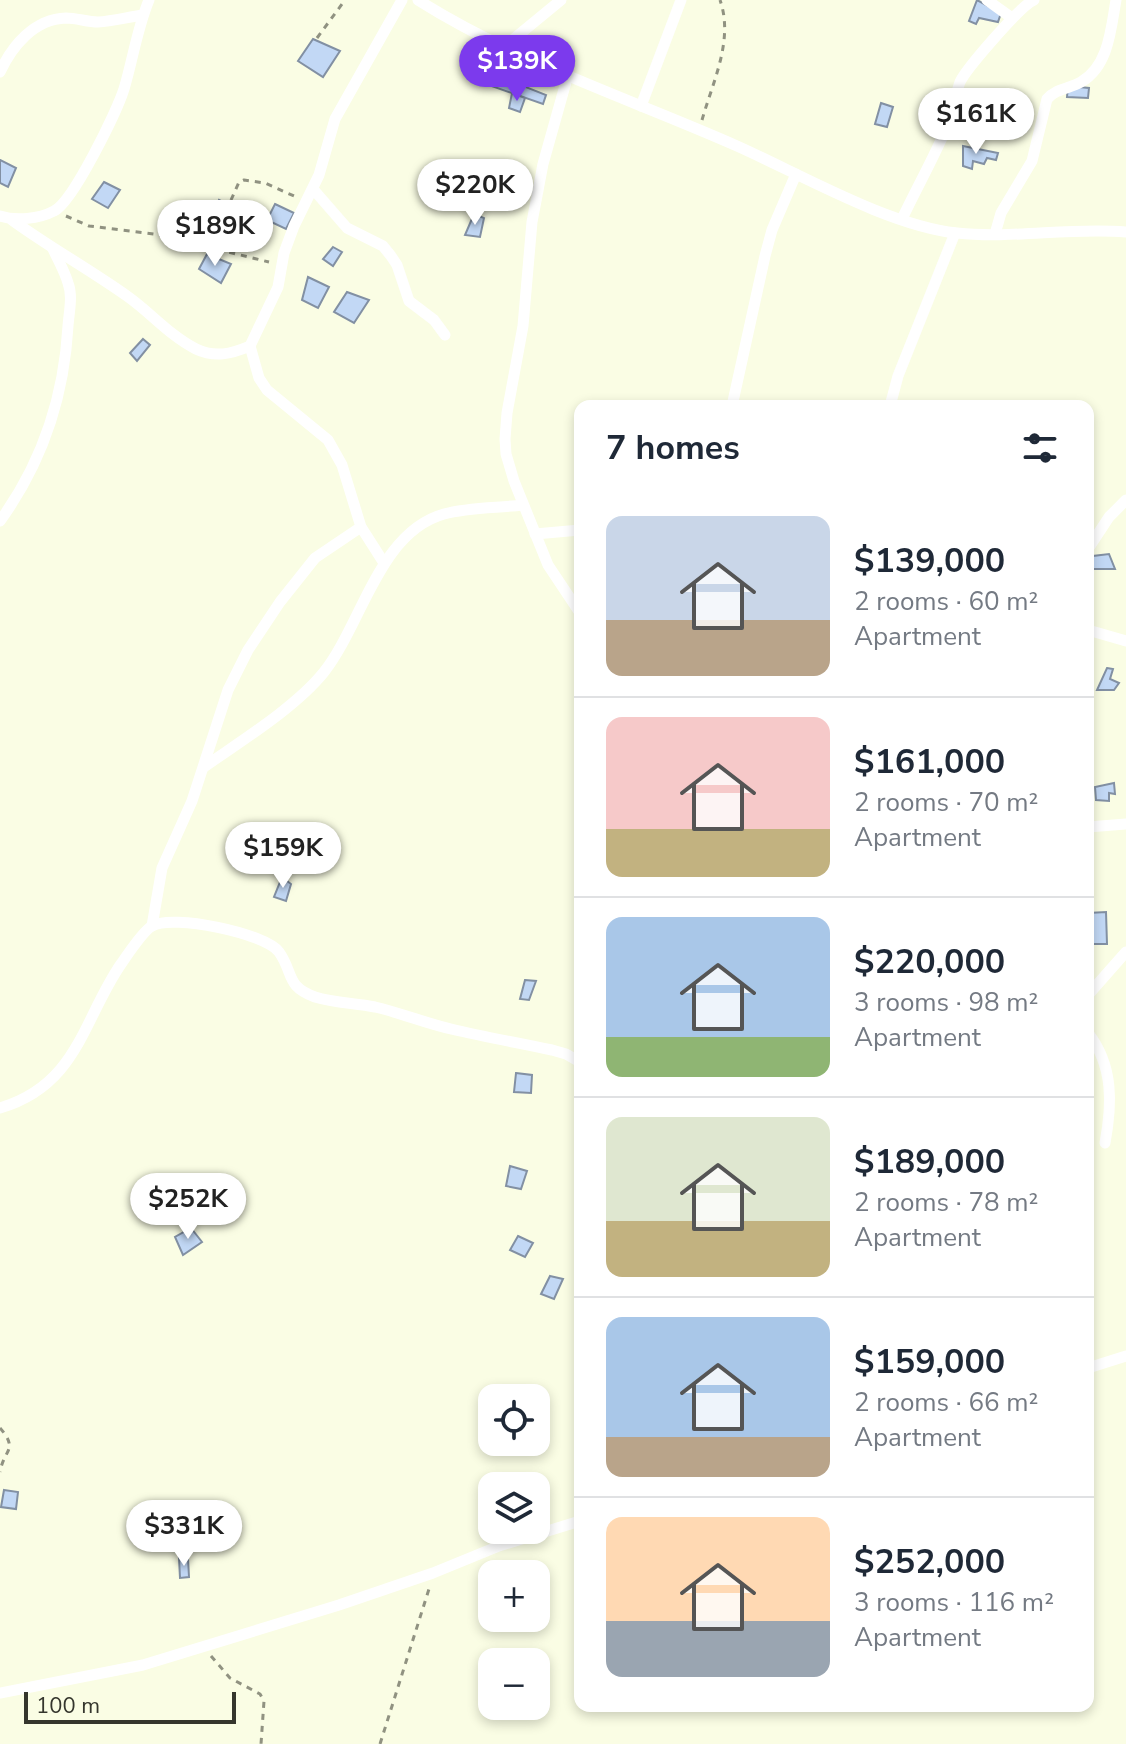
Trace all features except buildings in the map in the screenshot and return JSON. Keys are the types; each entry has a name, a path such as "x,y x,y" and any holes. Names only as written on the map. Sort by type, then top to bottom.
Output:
{"street":[{"path":"6,218 56,211 68,196 110,123 149,0"},
{"path":"6,218 83,265 197,349 213,355 230,355 250,346 278,287 294,226 311,193 335,119 402,0"},
{"path":"418,0 504,47 902,219 955,233 1126,232"},
{"path":"504,47 561,0"},
{"path":"641,106 681,0"},
{"path":"987,0 1012,18"},
{"path":"902,219 947,126 960,82 971,64 993,43 1018,11 1034,0"},
{"path":"995,234 1001,213 1032,161 1047,99 1062,88 1079,83 1096,68 1105,51 1116,0"},
{"path":"0,72 12,48 33,29 51,20 66,18 98,22 143,15"},
{"path":"568,75 543,164 532,222 523,326 507,413 506,454 548,565 574,604"},
{"path":"733,400 772,230 796,174"},
{"path":"311,193 347,228 383,246 397,265 409,301 434,320 445,335"},
{"path":"892,400 898,376 955,233"},
{"path":"0,521 18,497 34,466 61,389 67,352 70,295 69,284 53,249"},
{"path":"250,346 259,378 267,390 328,440 342,465 361,527 384,563"},
{"path":"1094,540 1109,517 1126,500"},
{"path":"203,768 292,702 323,673 341,646 384,563 410,534 426,521 446,513 523,505"},
{"path":"0,1108 14,1104 48,1081 71,1057 119,966 152,926 162,868 192,801 228,690 248,650 315,558 361,527"},
{"path":"535,534 574,531"},
{"path":"1094,632 1126,641"},
{"path":"1094,827 1126,824"},
{"path":"152,926 172,921 248,935 267,942 279,953 291,982 303,993 325,1000 375,1007 451,1029 552,1050 574,1059"},
{"path":"1094,988 1126,952"},
{"path":"1094,1044 1105,1065 1111,1089 1105,1143"},
{"path":"1094,1366 1126,1356"},
{"path":"0,1693 143,1665 433,1573 499,1546 574,1523"}],"path":[{"path":"317,38 345,0"},
{"path":"699,130 723,51 726,30 720,0"},
{"path":"231,200 239,182 244,180 265,183 293,196 311,193"},
{"path":"56,211 89,226 154,234 282,264"},
{"path":"0,1428 9,1439 10,1448 0,1472"},
{"path":"380,1744 433,1573"},
{"path":"206,1645 219,1668 230,1678 260,1694 264,1701 261,1744"}]}
